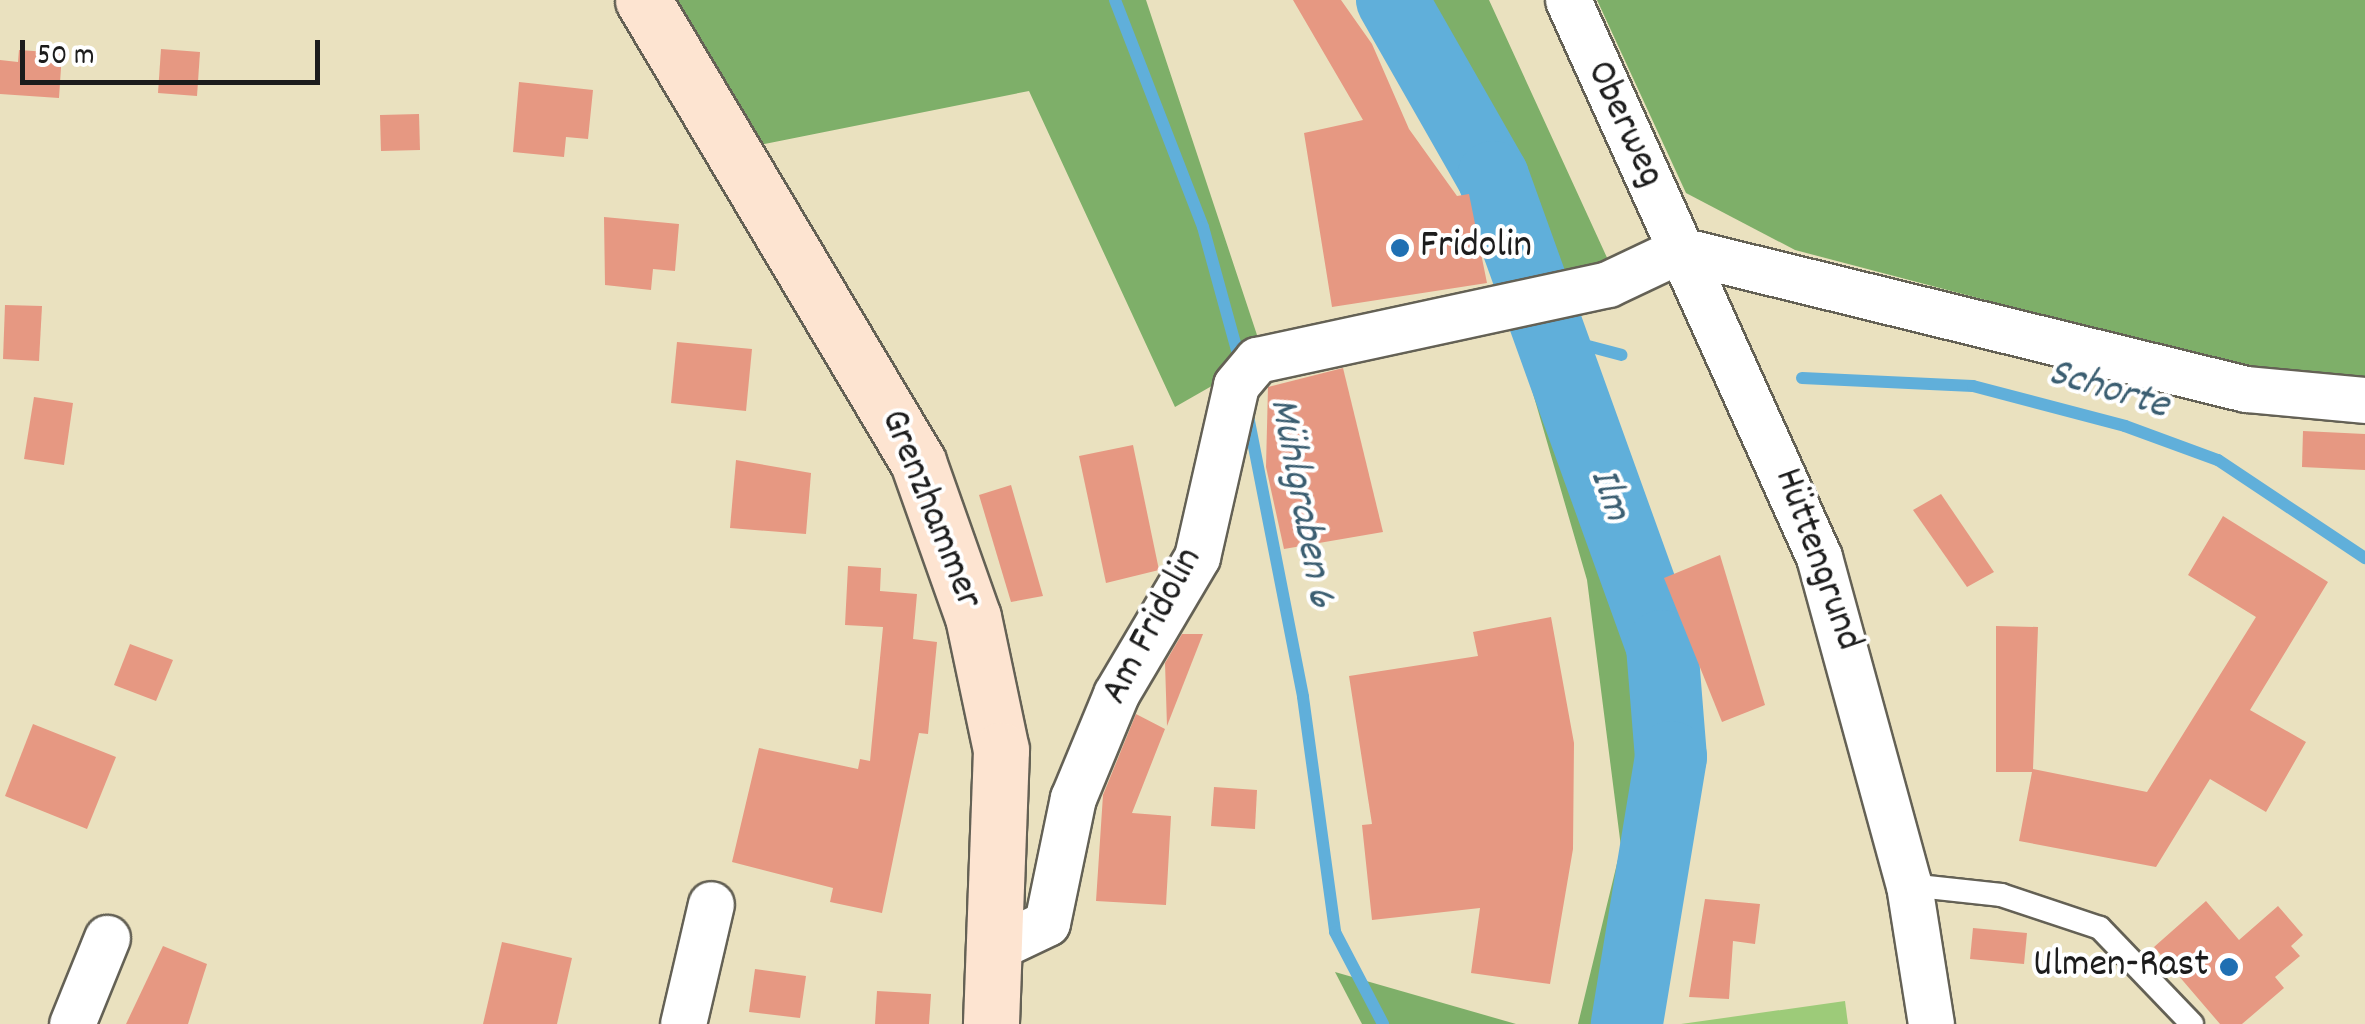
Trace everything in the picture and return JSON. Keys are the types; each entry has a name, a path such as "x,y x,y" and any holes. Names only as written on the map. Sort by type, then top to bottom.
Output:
{"main road":[{"name":"Grenzhammer","path":"644,0 918,462 991,679 1004,834 991,1024"}],"street":[{"name":"Oberweg","path":"1568,0 1680,250"},
{"name":"Am Fridolin","path":"999,946 1047,923 1094,744 1197,557 1246,373 1520,301 1608,284 1680,250"},
{"path":"1680,250 2246,389 2365,400"},
{"name":"Hüttengrund","path":"1680,250 1819,557 1909,885 1931,1024"},
{"path":"683,1024 711,904"},
{"path":"72,1024 107,938"}],"lane":[{"path":"1909,885 2001,894 2100,928 2192,1024"}],"green space":[{"path":"672,0 1146,0 1258,338 1217,383 1175,407 1029,91 755,146"},
{"path":"1370,0 1489,0 1609,262 1512,287 1508,170"},
{"path":"1597,0 2365,0 2365,376 2286,379 1795,250 1686,193"},
{"path":"1510,314 1576,315 1678,666 1688,732 1642,1024 1578,1024 1621,847 1587,580"},
{"path":"1335,972 1516,1024 1362,1024"},
{"path":"1845,1001 1848,1024 1681,1024"}],"building":[{"path":"1293,0 1341,0 1372,44 1409,129 1457,196 1469,194 1487,283 1332,307 1304,133 1363,120"},
{"path":"161,49 200,52 197,96 158,93"},
{"path":"19,50 62,53 59,98 0,94 0,60 18,62"},
{"path":"519,82 593,90 588,139 566,137 564,157 513,152"},
{"path":"419,114 420,150 381,151 380,115"},
{"path":"604,217 679,224 675,271 653,269 651,290 605,285"},
{"path":"5,305 42,306 39,361 3,359"},
{"path":"677,342 752,349 746,411 671,403"},
{"path":"1343,368 1383,532 1284,549 1266,467 1268,387"},
{"path":"34,397 73,403 64,465 24,459"},
{"path":"2303,431 2365,434 2365,470 2302,467"},
{"path":"1133,445 1159,570 1106,583 1079,456"},
{"path":"736,460 811,473 806,534 730,528"},
{"path":"1011,485 1043,596 1011,602 979,495"},
{"path":"1941,494 1994,572 1967,587 1913,510"},
{"path":"2223,516 2328,582 2250,710 2306,742 2266,812 2210,779 2156,867 2019,841 2032,772 1996,772 1996,626 2038,627 2033,769 2147,792 2256,617 2188,575"},
{"path":"1720,555 1765,705 1722,722 1664,578"},
{"path":"848,566 881,568 880,591 917,594 913,639 937,642 928,734 919,733 882,913 830,902 833,888 732,862 759,748 858,769 860,759 870,761 883,627 845,625"},
{"path":"1551,617 1574,743 1573,849 1550,984 1471,973 1480,908 1372,920 1362,825 1372,824 1349,676 1478,656 1473,632"},
{"path":"1182,634 1203,634 1167,726 1165,663"},
{"path":"130,644 173,660 156,701 114,685"},
{"path":"1136,714 1165,729 1132,813 1171,816 1166,905 1096,901 1103,795"},
{"path":"33,724 116,757 87,829 5,796"},
{"path":"1214,787 1257,790 1255,829 1211,826"},
{"path":"1705,899 1760,904 1755,944 1733,941 1729,999 1689,997"},
{"name":"Ulmen-Rast","path":"2206,901 2239,940 2278,906 2303,935 2291,946 2300,956 2275,977 2284,988 2242,1024 2220,1024 2154,947"},
{"path":"1973,928 2027,933 2024,964 1970,959"},
{"path":"502,942 572,958 557,1024 483,1024"},
{"path":"163,946 207,964 188,1024 126,1024"},
{"path":"755,969 806,976 800,1018 749,1012"},
{"path":"877,991 931,994 929,1024 875,1024"}],"waterway":[{"name":"Mühlgraben 6","path":"1115,0 1203,227 1240,361"},
{"name":"Ilm","path":"1392,0 1493,177 1662,646 1671,757 1627,1024"},
{"name":"Schorte","path":"1550,336 1622,355"},
{"name":"Schorte","path":"1802,378 1973,386 2125,426 2218,460 2365,558"},
{"path":"1248,416 1303,697 1335,932 1383,1024"}],"place":[{"name":"Fridolin","path":"1400,248"},
{"name":"Ulmen-Rast","path":"2229,967"}]}
